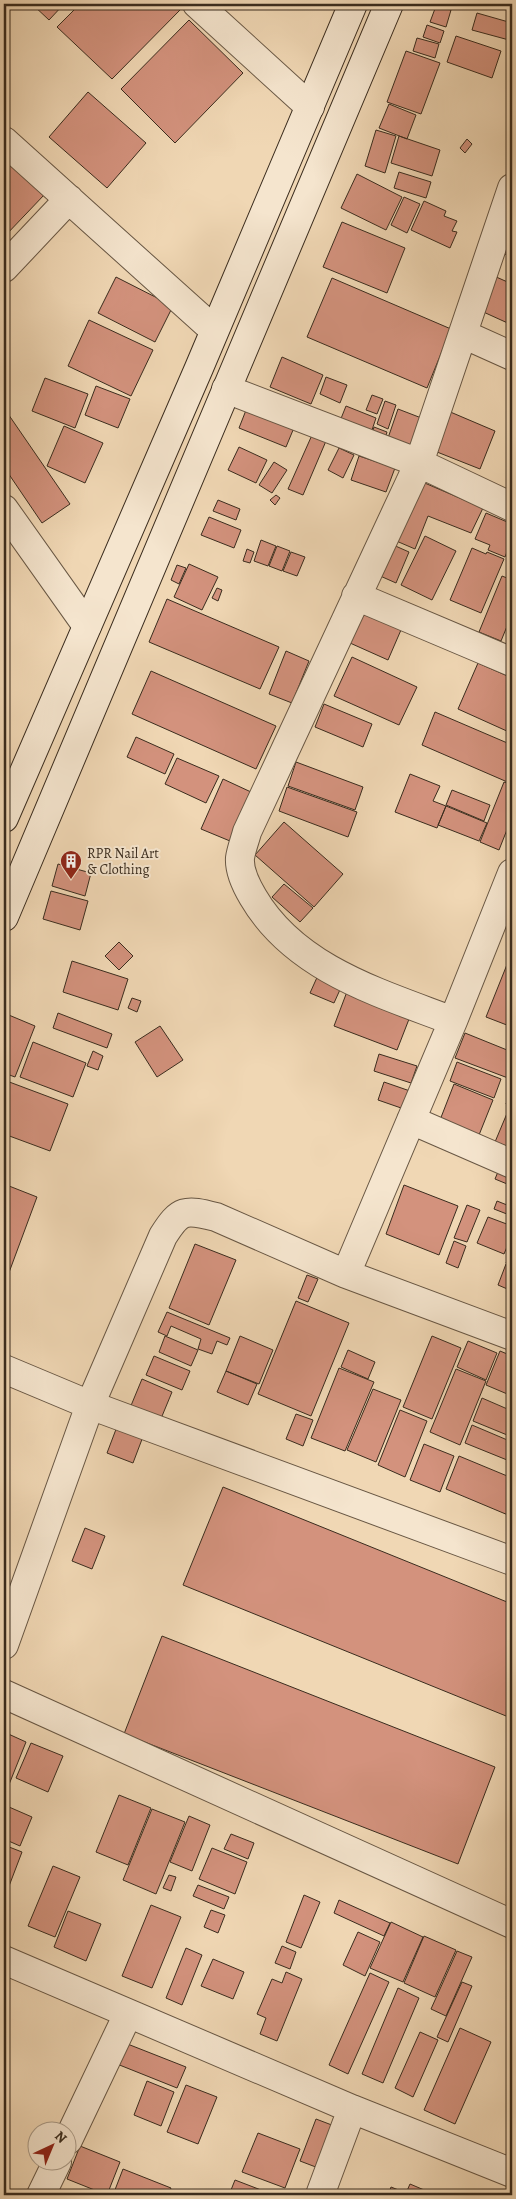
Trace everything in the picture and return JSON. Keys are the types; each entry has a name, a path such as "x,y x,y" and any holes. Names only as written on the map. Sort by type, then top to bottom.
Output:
{"street":[{"path":"197,4 310,107"},
{"path":"4,818 354,4"},
{"path":"4,917 388,4"},
{"path":"4,141 214,330"},
{"path":"453,1021 346,979 316,961 288,940 266,919 256,903 247,887 240,859 247,832 419,463 512,188"},
{"path":"4,268 69,199"},
{"path":"463,334 512,356"},
{"path":"226,388 419,463 512,507"},
{"path":"4,509 87,626"},
{"path":"356,596 512,662"},
{"path":"346,1274 453,1021 512,873"},
{"path":"411,1120 512,1164"},
{"path":"4,1645 90,1405 163,1236 174,1218 183,1213 195,1211 216,1217 346,1274 512,1336"},
{"path":"4,1369 90,1405 512,1561"},
{"path":"4,1694 512,1924"},
{"path":"4,1960 352,2109 512,2173"},
{"path":"77,2122 128,2014"},
{"path":"320,2195 352,2109"},
{"path":"41,2195 52,2172"}],"building":[{"path":"32,4 64,4 49,20"},
{"path":"80,4 173,4 180,10 112,79 57,27"},
{"path":"436,6 451,10 446,27 430,22"},
{"path":"477,13 512,23 509,40 472,30"},
{"path":"189,20 243,73 175,143 121,89"},
{"path":"427,25 444,31 440,43 423,37"},
{"path":"456,36 501,51 492,78 447,62"},
{"path":"417,38 439,44 435,58 413,51"},
{"path":"406,51 440,63 421,114 387,102"},
{"path":"88,92 146,143 107,188 49,137"},
{"path":"389,104 416,115 407,139 379,128"},
{"path":"376,130 396,136 385,173 365,166"},
{"path":"399,136 440,150 432,176 391,163"},
{"path":"467,139 472,144 465,153 460,148"},
{"path":"4,154 45,194 4,237"},
{"path":"399,172 431,182 426,198 394,188"},
{"path":"357,174 402,197 386,230 341,208"},
{"path":"404,197 420,204 407,233 391,225"},
{"path":"424,201 446,211 444,216 457,221 452,231 457,232 450,248 411,230"},
{"path":"342,222 405,248 387,293 323,267"},
{"path":"512,223 512,257 500,252"},
{"path":"494,276 512,284 512,325 479,310"},
{"path":"116,277 173,306 155,342 98,313"},
{"path":"332,278 451,329 427,388 307,337"},
{"path":"89,320 153,350 131,396 68,366"},
{"path":"282,357 323,375 311,404 270,387"},
{"path":"326,377 347,385 340,403 320,394"},
{"path":"45,378 88,394 75,428 32,411"},
{"path":"96,386 130,399 118,428 85,415"},
{"path":"372,395 383,399 377,414 366,410"},
{"path":"250,400 298,418 286,447 239,428"},
{"path":"385,401 396,405 388,429 377,424"},
{"path":"346,406 376,418 371,433 340,421"},
{"path":"4,408 70,504 42,523 4,467"},
{"path":"398,409 424,419 414,447 388,438"},
{"path":"448,411 495,431 480,469 432,450"},
{"path":"64,426 103,443 85,483 47,466"},
{"path":"374,427 387,432 385,439 372,434"},
{"path":"312,435 326,441 303,495 288,489"},
{"path":"239,447 267,460 256,483 228,470"},
{"path":"339,448 354,455 343,478 328,470"},
{"path":"359,456 395,468 386,492 351,480"},
{"path":"274,462 287,470 272,493 259,485"},
{"path":"420,481 483,508 471,533 428,516 415,549 394,540"},
{"path":"276,495 280,498 275,505 270,500"},
{"path":"218,500 240,509 236,520 213,511"},
{"path":"486,513 512,524 512,539 505,557 488,550 490,545 475,539"},
{"path":"209,517 241,530 234,548 201,535"},
{"path":"425,536 456,551 432,600 401,585"},
{"path":"261,540 276,546 268,566 254,561"},
{"path":"391,544 409,552 396,583 378,575"},
{"path":"277,546 290,551 282,571 269,566"},
{"path":"472,548 504,559 481,613 450,600"},
{"path":"247,549 254,552 250,563 243,561"},
{"path":"291,552 305,557 297,576 283,571"},
{"path":"189,564 218,577 202,610 174,597"},
{"path":"177,565 186,568 179,584 171,580"},
{"path":"502,576 512,580 512,614 501,641 479,632"},
{"path":"217,588 222,590 218,601 212,598"},
{"path":"167,599 279,647 260,689 149,642"},
{"path":"367,606 404,623 388,660 350,643"},
{"path":"286,651 309,661 292,703 269,694"},
{"path":"352,657 417,687 399,725 334,696"},
{"path":"478,663 512,678 512,724 509,732 458,709"},
{"path":"151,671 276,726 256,769 132,714"},
{"path":"324,704 372,724 363,747 315,727"},
{"path":"435,712 512,745 512,784 422,745"},
{"path":"136,737 174,754 165,774 127,757"},
{"path":"177,758 219,776 206,803 165,784"},
{"path":"296,762 363,787 355,810 288,786"},
{"path":"410,774 440,786 433,801 446,806 437,828 395,812"},
{"path":"223,779 251,792 230,841 201,829"},
{"path":"504,782 512,785 512,817 499,850 480,842"},
{"path":"287,787 357,812 348,837 279,811"},
{"path":"452,790 490,805 484,821 446,805"},
{"path":"446,806 487,823 479,841 438,825"},
{"path":"284,822 343,874 314,907 255,855"},
{"name":"RPR Nail Art & Clothing","path":"58,864 91,873 85,896 52,886"},
{"path":"284,884 313,908 300,922 272,897"},
{"path":"51,891 88,901 80,930 43,919"},
{"path":"119,942 133,956 119,970 105,956"},
{"path":"510,957 512,958 512,1027 486,1017"},
{"path":"72,961 128,979 118,1010 63,992"},
{"path":"319,973 343,983 334,1003 310,993"},
{"path":"348,989 411,1014 397,1050 334,1026"},
{"path":"132,998 141,1001 137,1012 128,1008"},
{"path":"4,1013 35,1026 15,1077 4,1073"},
{"path":"58,1013 112,1034 107,1048 53,1028"},
{"path":"160,1026 183,1060 157,1077 135,1042"},
{"path":"465,1033 512,1052 512,1066 508,1078 455,1058"},
{"path":"33,1042 86,1063 73,1097 20,1077"},
{"path":"93,1051 103,1056 98,1070 87,1066"},
{"path":"379,1054 417,1066 411,1083 374,1071"},
{"path":"457,1062 501,1079 494,1098 450,1081"},
{"path":"4,1080 68,1104 50,1151 4,1134"},
{"path":"384,1082 410,1091 404,1109 378,1100"},
{"path":"454,1084 493,1100 479,1135 440,1120"},
{"path":"512,1088 512,1106 506,1104"},
{"path":"508,1111 512,1113 512,1148 495,1142"},
{"path":"502,1162 512,1166 512,1186 495,1179"},
{"path":"4,1184 37,1197 4,1286"},
{"path":"404,1185 458,1206 439,1255 386,1234"},
{"path":"497,1201 512,1207 512,1216 494,1209"},
{"path":"467,1205 480,1210 467,1242 454,1238"},
{"path":"488,1217 512,1226 512,1235 504,1254 477,1243"},
{"path":"454,1241 466,1246 458,1268 446,1263"},
{"path":"195,1244 236,1260 209,1325 169,1308"},
{"path":"512,1247 512,1265 506,1263"},
{"path":"506,1264 512,1266 512,1291 498,1285"},
{"path":"307,1275 318,1279 308,1302 298,1298"},
{"path":"296,1301 349,1323 311,1416 258,1394"},
{"path":"167,1312 230,1338 227,1345 217,1341 212,1354 198,1349 201,1339 171,1326 167,1336 158,1332"},
{"path":"165,1336 198,1350 191,1366 159,1352"},
{"path":"240,1336 273,1350 259,1384 226,1371"},
{"path":"432,1336 461,1348 432,1419 403,1407"},
{"path":"468,1341 497,1353 486,1380 457,1367"},
{"path":"348,1350 375,1362 368,1379 341,1367"},
{"path":"500,1351 512,1356 512,1396 486,1385"},
{"path":"154,1356 190,1371 182,1390 146,1375"},
{"path":"339,1368 374,1382 345,1451 311,1438"},
{"path":"456,1369 486,1381 460,1445 430,1432"},
{"path":"226,1371 257,1384 248,1405 217,1392"},
{"path":"142,1379 172,1392 160,1421 130,1408"},
{"path":"373,1389 401,1400 376,1462 347,1450"},
{"path":"482,1398 512,1411 512,1437 473,1421"},
{"path":"400,1410 427,1421 405,1477 378,1465"},
{"path":"296,1414 313,1420 303,1446 286,1439"},
{"path":"118,1424 144,1434 133,1463 107,1453"},
{"path":"472,1425 512,1442 512,1462 465,1443"},
{"path":"424,1444 454,1456 440,1492 410,1480"},
{"path":"459,1456 512,1478 512,1504 508,1515 446,1489"},
{"path":"223,1487 512,1604 511,1718 183,1585"},
{"path":"85,1528 105,1536 92,1569 72,1561"},
{"path":"4,1559 9,1561 4,1576"},
{"path":"162,1636 495,1767 458,1864 124,1734"},
{"path":"4,1732 26,1742 4,1797"},
{"path":"31,1743 63,1756 48,1792 16,1778"},
{"path":"119,1795 151,1808 128,1865 96,1852"},
{"path":"9,1807 32,1817 20,1846 4,1839 4,1820"},
{"path":"152,1809 185,1822 156,1894 123,1880"},
{"path":"189,1816 210,1825 192,1871 170,1862"},
{"path":"231,1834 254,1843 248,1859 224,1849"},
{"path":"4,1845 22,1852 6,1894 4,1894"},
{"path":"212,1848 247,1862 235,1894 199,1879"},
{"path":"53,1866 80,1877 55,1937 28,1926"},
{"path":"169,1875 176,1877 171,1891 163,1888"},
{"path":"198,1885 229,1897 224,1909 193,1896"},
{"path":"304,1895 320,1902 301,1948 286,1942"},
{"path":"339,1900 390,1923 384,1936 334,1913"},
{"path":"151,1905 181,1917 152,1988 122,1976"},
{"path":"211,1910 225,1915 218,1933 204,1927"},
{"path":"68,1911 101,1924 86,1961 54,1947"},
{"path":"391,1922 423,1937 403,1982 370,1968"},
{"path":"358,1932 380,1942 365,1976 343,1965"},
{"path":"424,1936 456,1950 435,1997 404,1983"},
{"path":"282,1946 296,1952 290,1969 275,1963"},
{"path":"186,1948 202,1955 182,2005 166,1998"},
{"path":"457,1951 472,1957 446,2016 431,2009"},
{"path":"213,1959 244,1972 233,1999 201,1986"},
{"path":"286,1972 302,1979 277,2041 260,2034 266,2018 257,2014 272,1979 282,1983"},
{"path":"370,1973 389,1982 348,2074 329,2065"},
{"path":"462,1982 472,1986 448,2042 437,2037"},
{"path":"398,1988 419,1998 383,2083 362,2074"},
{"path":"460,2028 491,2042 455,2124 424,2110"},
{"path":"420,2032 438,2040 413,2097 395,2088"},
{"path":"125,2043 186,2067 177,2088 117,2064"},
{"path":"147,2081 174,2092 161,2126 134,2115"},
{"path":"186,2085 217,2097 198,2144 167,2132"},
{"path":"316,2119 337,2127 321,2169 300,2161"},
{"path":"258,2133 300,2149 285,2188 242,2172"},
{"path":"80,2146 120,2162 107,2195 67,2179 70,2172 78,2172 78,2151"},
{"path":"123,2169 171,2188 168,2195 113,2195"},
{"path":"235,2180 274,2195 229,2195"},
{"path":"410,2184 436,2195 388,2195 391,2187 406,2193"},
{"path":"60,2190 75,2195 58,2195"}],"place":[{"name":"RPR Nail Art & Clothing","path":"71,880"}]}
